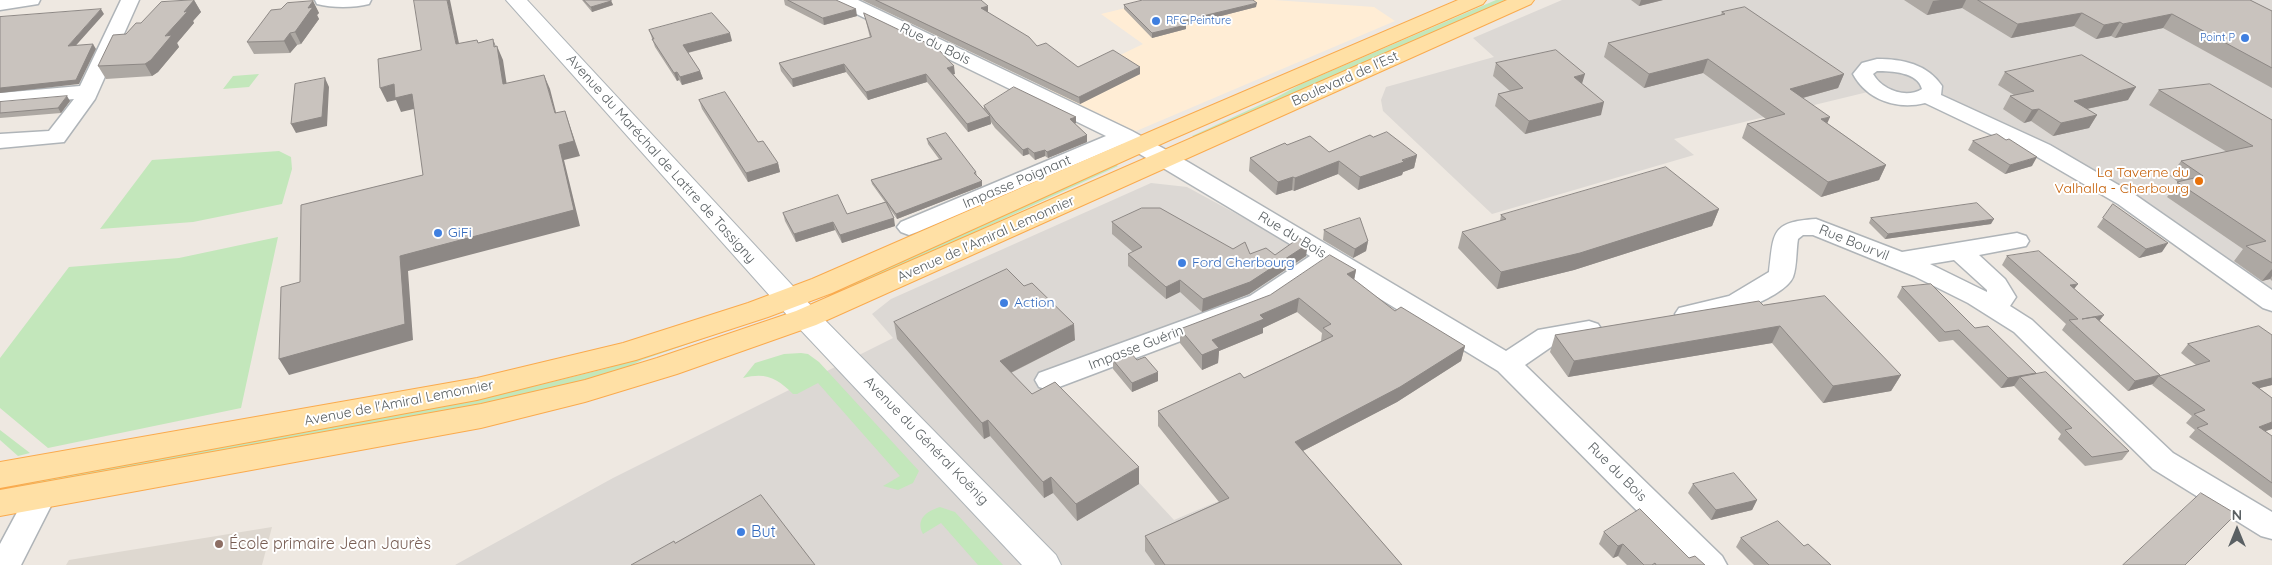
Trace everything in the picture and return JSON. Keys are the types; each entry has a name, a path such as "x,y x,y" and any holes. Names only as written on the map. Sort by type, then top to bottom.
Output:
{"main road":[{"name":"Avenue de l'Amiral Lemonnier","path":"0,475 477,389 798,309 835,288 967,230 980,222 986,214 1132,141 1476,0"},
{"name":"Boulevard de l'Est","path":"1166,160 1524,0"},
{"name":"Avenue de l'Amiral Lemonnier","path":"0,503 435,425 526,406 631,377 1166,160"}],"street":[{"path":"0,4 31,0"},
{"path":"0,141 56,137 88,92 130,0"},
{"path":"324,0 362,0"},
{"name":"Avenue du Maréchal de Lattre de Tassigny","path":"516,0 798,309"},
{"path":"850,4 881,0"},
{"name":"Rue du Bois","path":"850,4 1132,141 1507,364 1711,565"},
{"path":"0,100 88,92"},
{"path":"1927,96 2042,150 2126,199 2272,302"},
{"name":"Impasse Poignant","path":"909,227 1132,141"},
{"name":"Rue Bourvil","path":"1660,318 1717,309 1747,299 1781,276 1786,235 1798,228 1816,227 1950,283 2023,326 2163,461 2272,527"},
{"name":"Rue Bourvil","path":"1899,261 2017,241"},
{"path":"1959,251 2000,291 2003,297 1993,307"},
{"name":"Impasse Guérin","path":"1049,380 1259,302 1327,256"},
{"name":"Avenue du Général Koënig","path":"798,309 1044,565"},
{"path":"1507,364 1547,337 1613,326"},
{"path":"5,565 41,496"}],"shaded area":[{"path":"1158,0 1274,0 1374,7 1395,21 1134,132 1039,94 1143,44 1101,14"},
{"path":"1562,0 2272,0 2272,296 2126,199 1921,98 1876,90 1674,139 1694,155 1492,214 1383,111 1381,100 1386,87 1494,57 1473,38"},
{"path":"1151,183 1187,187 1316,257 1253,297 1041,377 1174,520 1313,461 1396,565 455,565 613,478 893,338 872,314 891,299"},
{"name":"École primaire Jean Jaurès","path":"272,527 262,565 66,565 69,560"}],"green space":[{"path":"1496,0 1509,0 1196,138 1192,136 1301,84"},
{"path":"259,74 249,87 223,89 233,76"},
{"path":"279,151 291,157 292,169 282,204 193,222 100,229 152,160"},
{"path":"1114,163 1118,166 852,289 849,285 916,256"},
{"path":"278,237 241,408 48,448 0,408 0,358 69,267 179,258"},
{"path":"750,319 752,322 642,360 616,373 456,411 0,493 0,485 494,396 608,368"},
{"path":"784,354 808,354 819,362 919,471 913,483 898,490 883,486 900,476 818,383 797,394 793,394 776,380 765,376 743,378 755,363"},
{"path":"0,430 30,453 18,456 0,440"},
{"path":"940,507 955,512 1003,565 978,565 941,523 923,534 920,524 921,520 927,513"}],"building":[{"path":"194,0 184,12 188,11 165,36 172,35 151,60 145,64 98,66 113,35 126,34 136,23 141,23 161,2"},
{"path":"414,0 447,0 456,44 477,40 478,43 493,39 494,47 497,46 503,84 544,75 555,113 565,111 574,141 559,145 574,210 400,256 405,324 279,359 281,287 300,282 301,205 423,175 412,94 395,98 394,84 380,88 378,59 421,50"},
{"path":"584,0 611,0 611,1 591,7"},
{"path":"788,0 836,0 856,9 823,18"},
{"path":"876,0 981,0 988,6 981,8 1029,37 1037,46 1046,43 1078,67 1113,50 1140,67 1079,97"},
{"path":"1143,0 1253,0 1257,3 1182,21 1186,25 1152,33 1124,5"},
{"path":"1978,0 2250,0 2272,11 2272,68 2172,14 2123,24 2120,22 2104,25 2082,13 2018,24"},
{"path":"313,1 308,8 313,7 295,32 290,33 284,41 247,42 271,10 281,9 287,3"},
{"path":"1745,7 1844,74 1790,89 1830,117 1821,119 1886,165 1828,182 1747,124 1785,114 1708,59 1649,74 1608,43 1725,14 1722,12"},
{"path":"101,9 68,46 93,44 76,80 0,88 0,17"},
{"path":"712,13 730,33 683,45 700,71 680,77 677,72 674,73 652,39 654,39 649,30"},
{"path":"864,13 937,48 954,66 947,68 990,116 967,124 926,74 866,92 844,64 792,79 779,63 871,37"},
{"path":"1556,50 1585,74 1574,77 1604,102 1529,121 1498,94 1523,88 1496,63"},
{"path":"2082,55 2136,87 2074,101 2097,115 2061,123 2039,109 2032,110 2010,96 2034,91 2005,72"},
{"path":"325,78 322,117 291,124 295,84"},
{"path":"2210,84 2272,120 2272,263 2246,246 2266,241 2177,182 2203,176 2181,161 2253,146 2159,90"},
{"path":"1014,87 1076,117 1070,119 1087,135 1047,152 1045,150 1034,153 1028,148 1023,150 995,121 984,106"},
{"path":"725,92 758,142 763,141 778,163 746,173 699,100"},
{"path":"67,96 58,108 0,113 0,102"},
{"path":"1387,132 1417,155 1402,160 1404,162 1360,177 1339,161 1295,178 1278,182 1250,158 1285,143 1287,145 1310,136 1329,152 1370,135 1373,137"},
{"path":"946,133 976,172 974,173 982,181 896,214 871,180 942,159 927,139"},
{"path":"1997,134 2006,140 2009,139 2037,157 2010,165 1973,141"},
{"path":"1666,167 1719,209 1580,253 1501,272 1462,232 1506,219 1501,215"},
{"path":"838,195 847,214 886,202 894,218 840,235 833,222 794,234 783,213"},
{"path":"1977,203 1994,219 1888,234 1871,218"},
{"path":"2113,204 2168,243 2146,249 2103,218"},
{"path":"1142,208 1160,208 1233,249 1245,242 1250,254 1266,248 1275,255 1299,238 1308,244 1250,282 1203,299 1180,280 1166,287 1128,254 1142,247 1112,222"},
{"path":"1360,218 1368,241 1355,249 1324,230"},
{"path":"2039,251 2078,284 2070,285 2104,315 2082,319 2095,317 2160,375 2135,381 2069,320 2078,319 2007,256"},
{"path":"1330,255 1356,270 1347,274 1395,311 1401,307 1465,346 1400,387 1295,442 1402,565 1165,565 1145,536 1229,498 1158,411 1240,373 1244,378 1333,336 1323,328 1331,324 1299,298 1260,315 1264,319 1212,340 1219,348 1202,355 1180,329 1270,295"},
{"path":"1007,269 1024,286 1032,283 1074,324 1000,361 1032,394 1055,382 1139,467 1076,504 1051,477 1043,482 988,420 982,423 894,322"},
{"path":"1931,284 1975,328 1988,326 2036,373 2008,378 1959,330 1945,332 1902,287"},
{"path":"1825,296 1901,375 1833,386 1780,326 1574,361 1555,335 1759,301 1763,305"},
{"path":"2259,326 2272,335 2272,378 2252,383 2272,398 2272,422 2259,427 2272,436 2272,483 2197,428 2208,424 2194,414 2205,410 2159,376 2210,361 2188,344"},
{"path":"1131,353 1137,360 1145,357 1158,372 1132,383 1113,360"},
{"path":"2046,372 2129,451 2092,457 2065,430 2072,428 2020,377"},
{"path":"1734,473 1757,500 1716,510 1693,484"},
{"path":"2201,493 2236,514 2185,565 2123,565"},
{"path":"761,495 815,565 631,565 674,541 675,543"},
{"path":"1640,509 1689,558 1695,556 1705,565 1656,565 1655,563 1644,565 1623,544 1618,546 1604,532"},
{"path":"1778,521 1804,546 1808,544 1831,565 1769,565 1741,538"}],"place":[{"name":"RFC Peinture","path":"1156,21"},
{"name":"Point P","path":"2245,38"},
{"name":"La Taverne du Valhalla - Cherbourg","path":"2199,181"},
{"name":"GiFi","path":"438,233"},
{"name":"Ford Cherbourg","path":"1182,263"},
{"name":"Action","path":"1004,303"},
{"name":"But","path":"741,532"},
{"name":"École primaire Jean Jaurès","path":"219,544"}]}
